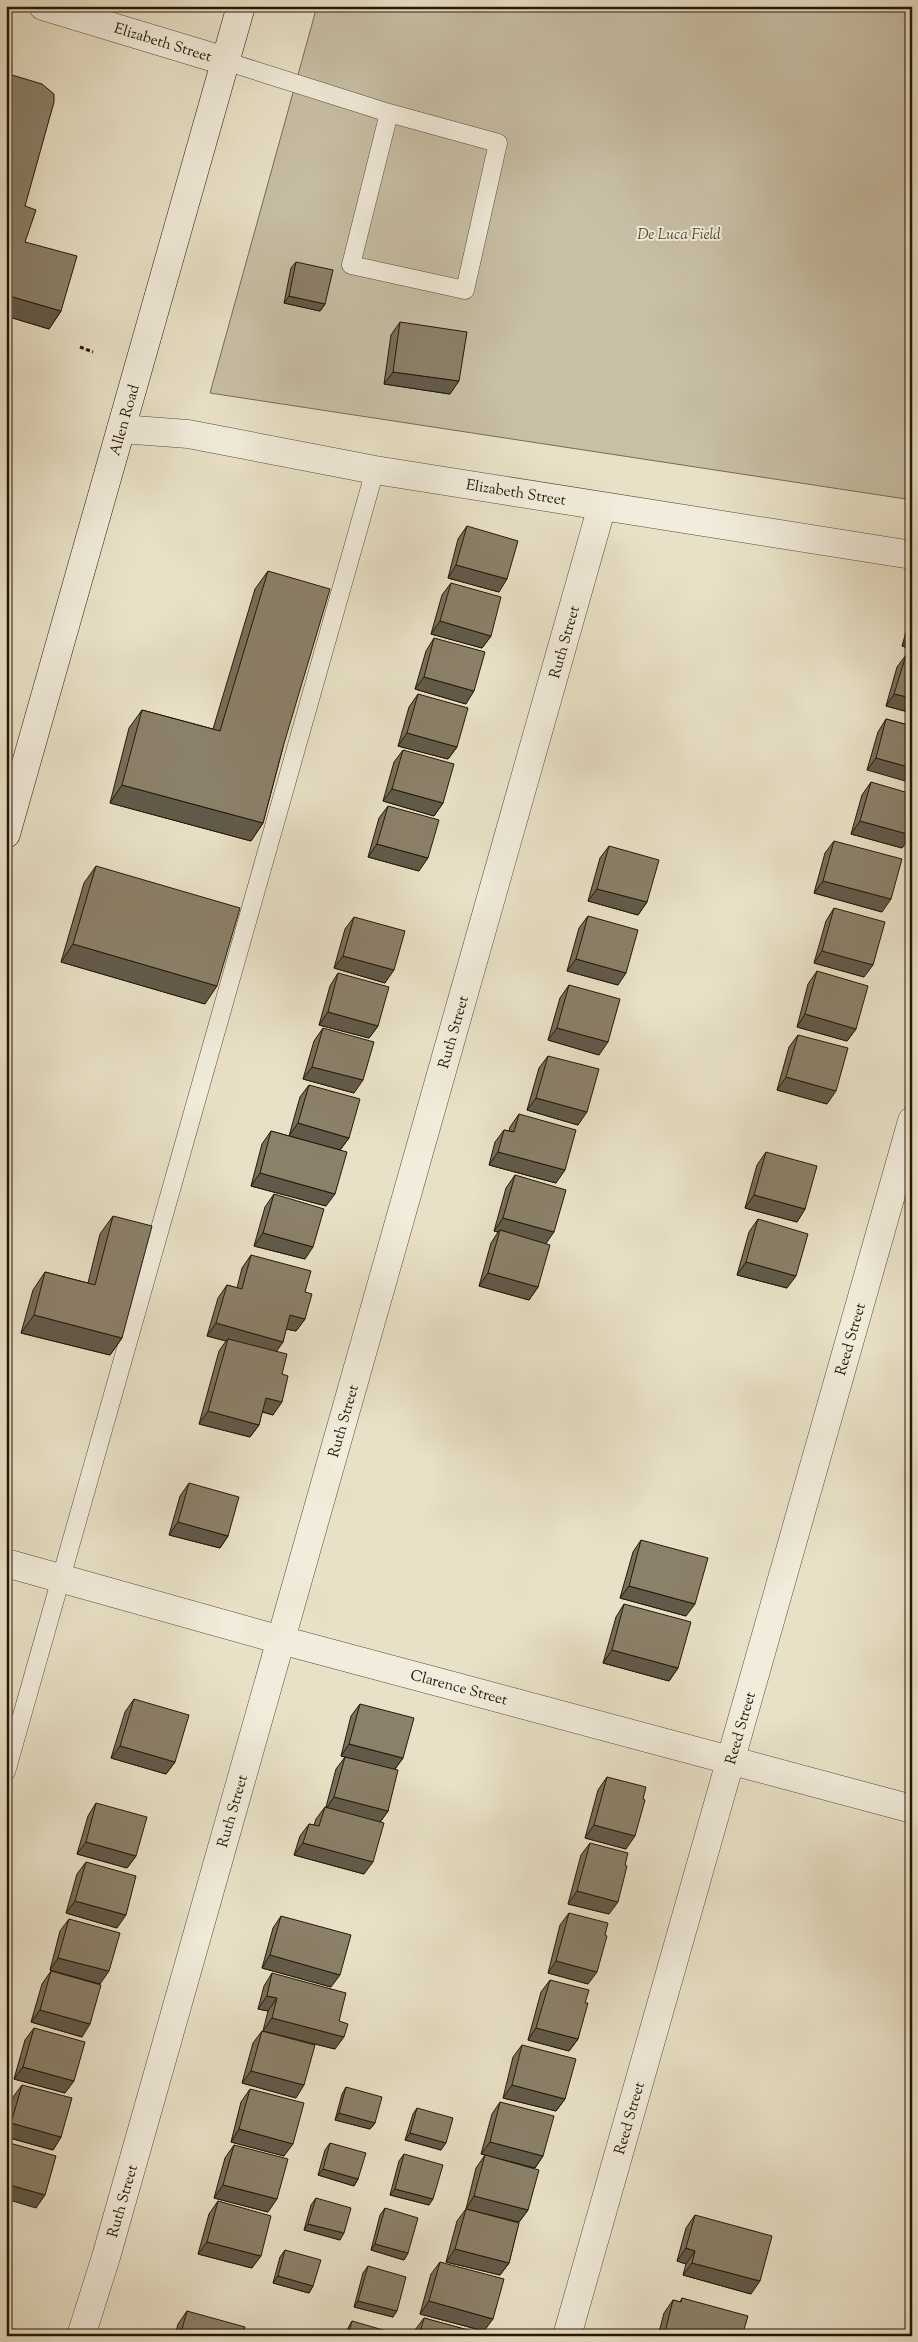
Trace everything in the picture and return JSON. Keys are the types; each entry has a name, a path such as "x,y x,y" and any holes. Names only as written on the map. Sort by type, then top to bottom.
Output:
{"street":[{"name":"Elizabeth Street","path":"43,6 225,61"},
{"name":"Allen Road","path":"6,834 241,6"},
{"name":"Elizabeth Street","path":"121,429 188,434 375,470 912,555"},
{"name":"Ruth Street","path":"81,2336 106,2257 602,506"},
{"name":"Reed Street","path":"567,2336 912,1121"},
{"name":"Clarence Street","path":"6,1563 281,1640 912,1809"}],"lane":[{"path":"225,61 389,113 498,143 465,290 351,265 389,113"},
{"path":"6,1772 62,1579 79,1508 375,470"}],"path":[{"path":"80,347 92,352"}],"green space":[{"name":"De Luca Field","path":"317,6 912,6 912,500 210,393"}],"building":[{"path":"12,75 42,84 54,94 54,102 25,206 36,210 25,242 77,256 61,311 6,295 6,93"},
{"path":"296,262 333,270 325,304 289,296"},
{"path":"400,322 467,332 459,381 393,372"},
{"path":"467,526 518,541 507,579 456,565"},
{"path":"268,571 330,589 283,747 263,823 122,785 142,710 220,731"},
{"path":"451,583 501,597 491,636 440,621"},
{"path":"6,591 10,592 6,605"},
{"path":"434,638 485,652 474,691 424,677"},
{"path":"906,655 912,656 912,698 894,694"},
{"path":"418,694 468,708 457,747 407,733"},
{"path":"886,719 912,726 912,768 876,758"},
{"path":"403,750 454,764 443,803 392,789"},
{"path":"871,782 912,794 911,835 860,821"},
{"path":"388,806 439,820 428,858 377,844"},
{"path":"834,841 902,859 891,899 823,881"},
{"path":"609,846 659,860 647,902 597,889"},
{"path":"96,866 240,908 217,986 73,944"},
{"path":"834,908 885,922 873,965 822,951"},
{"path":"588,916 638,930 626,973 576,959"},
{"path":"354,917 405,931 394,970 343,956"},
{"path":"817,971 868,986 856,1029 805,1014"},
{"path":"338,973 389,987 378,1026 328,1012"},
{"path":"569,985 620,999 608,1042 557,1028"},
{"path":"323,1028 374,1042 363,1080 312,1067"},
{"path":"798,1035 848,1048 836,1091 786,1077"},
{"path":"548,1056 599,1069 587,1112 536,1098"},
{"path":"309,1085 360,1099 349,1138 298,1123"},
{"path":"519,1114 576,1130 565,1170 498,1152 504,1130 514,1132"},
{"path":"271,1131 347,1152 335,1194 260,1173"},
{"path":"766,1152 817,1166 805,1209 754,1195"},
{"path":"515,1175 566,1190 554,1232 503,1218"},
{"path":"274,1194 324,1209 313,1247 263,1233"},
{"path":"113,1216 152,1226 122,1338 34,1315 45,1272 95,1285"},
{"path":"758,1219 808,1234 796,1276 746,1262"},
{"path":"500,1230 550,1245 538,1287 488,1273"},
{"path":"251,1255 311,1271 305,1292 312,1294 305,1319 290,1315 283,1342 216,1323 227,1285 242,1289"},
{"path":"228,1339 287,1354 282,1374 288,1376 282,1402 266,1398 259,1425 208,1411"},
{"path":"189,1483 239,1497 228,1536 178,1522"},
{"path":"641,1540 708,1558 695,1604 629,1586"},
{"path":"624,1604 691,1622 678,1668 612,1650"},
{"path":"134,1699 189,1715 175,1762 120,1746"},
{"path":"360,1704 414,1718 403,1758 349,1744"},
{"path":"345,1757 398,1770 388,1811 334,1797"},
{"path":"607,1777 646,1787 643,1799 645,1800 635,1836 594,1825"},
{"path":"96,1803 147,1817 136,1856 86,1842"},
{"path":"325,1807 384,1823 373,1862 303,1843 309,1824 319,1826"},
{"path":"590,1843 628,1853 625,1865 627,1866 618,1902 577,1891"},
{"path":"86,1862 136,1876 126,1915 75,1901"},
{"path":"569,1913 608,1923 605,1935 607,1936 597,1972 556,1961"},
{"path":"281,1916 351,1935 340,1975 270,1955"},
{"path":"69,1919 120,1933 109,1971 58,1958"},
{"path":"51,1971 101,1985 90,2024 40,2010"},
{"path":"272,1973 346,1993 339,2021 348,2024 344,2037 272,2018 277,1998 267,1996"},
{"path":"550,1980 589,1990 585,2003 588,2003 578,2039 536,2028"},
{"path":"34,2028 85,2042 74,2081 23,2067"},
{"path":"262,2031 315,2045 304,2085 251,2071"},
{"path":"522,2045 576,2059 565,2099 512,2085"},
{"path":"22,2085 72,2098 61,2137 11,2123"},
{"path":"346,2087 382,2097 375,2123 339,2113"},
{"path":"250,2089 304,2103 293,2144 239,2129"},
{"path":"500,2102 554,2116 543,2156 490,2142"},
{"path":"417,2108 453,2118 446,2143 410,2133"},
{"path":"6,2142 56,2156 45,2195 6,2184"},
{"path":"330,2143 366,2153 358,2179 323,2169"},
{"path":"234,2145 288,2159 277,2199 223,2185"},
{"path":"404,2154 443,2165 433,2199 395,2189"},
{"path":"485,2155 539,2170 528,2210 474,2196"},
{"path":"316,2198 351,2208 344,2233 308,2224"},
{"path":"218,2201 271,2216 261,2256 207,2242"},
{"path":"385,2208 418,2218 408,2253 375,2244"},
{"path":"466,2209 519,2223 509,2263 455,2249"},
{"path":"695,2215 772,2236 760,2281 692,2263 695,2251 686,2248"},
{"path":"285,2250 321,2260 313,2286 278,2276"},
{"path":"440,2262 504,2279 493,2319 429,2301"},
{"path":"368,2266 406,2277 397,2311 358,2301"},
{"path":"682,2298 748,2316 742,2336 664,2336 673,2300 681,2302"},
{"path":"187,2311 245,2327 243,2336 180,2336"},
{"path":"424,2318 487,2335 487,2336 419,2336"},
{"path":"352,2321 390,2332 389,2336 348,2336"}]}
